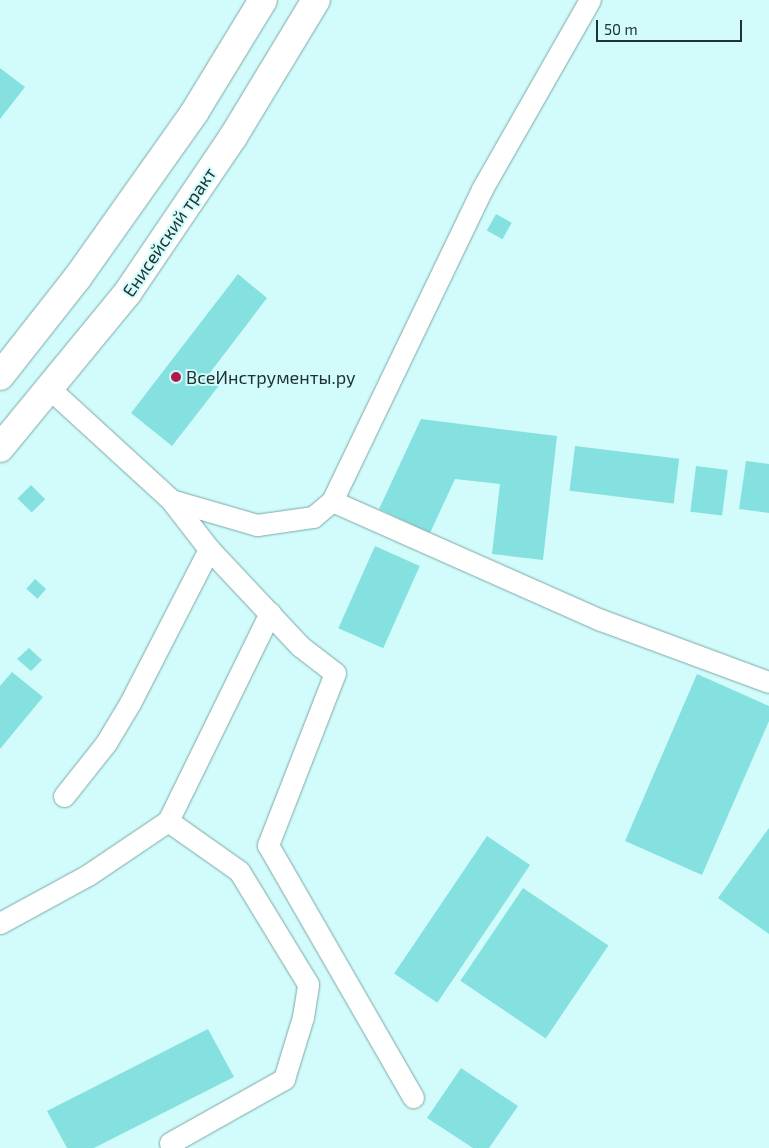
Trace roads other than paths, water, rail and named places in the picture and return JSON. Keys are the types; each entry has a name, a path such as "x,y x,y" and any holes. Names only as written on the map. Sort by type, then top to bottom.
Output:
{"main road":[{"path":"0,376 78,277 194,113 263,0"},
{"name":"Енисейский тракт","path":"0,448 128,292 233,138 316,0"}],"lane":[{"path":"171,500 258,525 313,517 332,500 482,190 590,0"},
{"path":"50,389 171,500 209,549 300,646 335,673 268,845 413,1097"},
{"path":"332,500 601,620 769,682"},
{"path":"64,796 106,742 125,711 209,549"},
{"path":"0,923 88,875 168,821 270,613"},
{"path":"168,821 239,871 308,984 303,1017 284,1080 170,1143"}],"place":[{"name":"ВсеИнструменты.ру","path":"176,377"}]}
